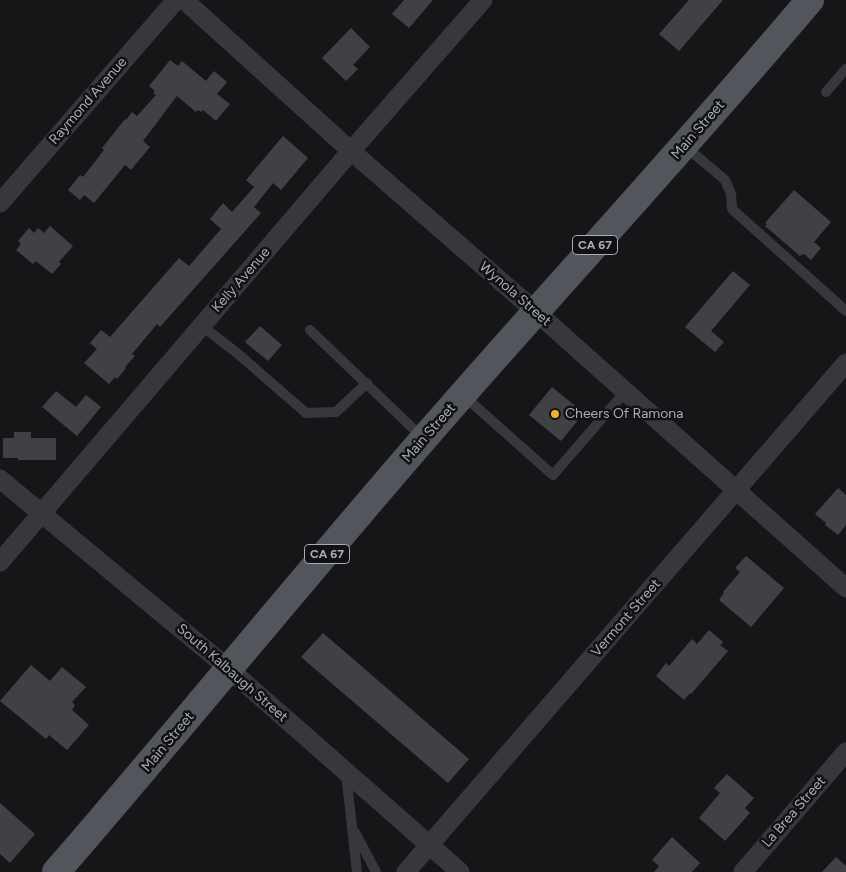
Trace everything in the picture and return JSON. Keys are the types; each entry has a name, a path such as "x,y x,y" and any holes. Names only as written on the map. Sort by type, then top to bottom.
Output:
{"main road":[{"name":"Main Street","path":"56,872 424,438 535,311 685,146 810,0"}],"street":[{"name":"Raymond Avenue","path":"0,202 176,0"},
{"name":"Wynola Street","path":"184,0 846,588"},
{"name":"Kelly Avenue","path":"0,562 483,0"},
{"name":"Vermont Street","path":"406,872 846,363"},
{"name":"South Kalbaugh Street","path":"0,479 229,669 460,872"},
{"name":"La Brea Street","path":"743,872 846,752"}],"lane":[{"path":"826,92 846,70"},
{"path":"685,146 725,180 731,194 732,208 846,310"},
{"path":"202,326 237,353 306,413 336,412 367,383"},
{"path":"310,330 424,438"},
{"path":"463,394 553,475 625,392"},
{"path":"346,772 357,872"},
{"path":"352,827 376,872"}],"building":[{"path":"404,0 433,0 409,28 392,14"},
{"path":"689,0 723,0 679,51 659,34"},
{"path":"351,28 370,47 353,65 358,69 346,81 322,58"},
{"path":"170,60 178,66 182,61 206,81 214,71 227,82 217,94 230,104 216,121 203,110 196,112 177,96 143,141 150,147 131,170 125,165 94,203 84,195 80,200 68,190 80,175 83,177 104,150 102,148 125,119 132,112 137,116 156,95 153,93 155,91 149,86"},
{"path":"283,136 308,158 281,190 273,183 254,207 261,213 160,327 157,324 132,354 135,356 126,368 117,379 115,377 109,384 84,363 97,349 90,343 101,330 110,337 179,258 189,266 221,229 210,219 223,203 232,212 254,187 246,180"},
{"path":"794,190 831,222 814,242 821,248 811,260 804,254 800,256 765,226 767,224 765,223"},
{"path":"50,226 73,246 59,262 61,264 52,274 36,261 33,264 16,250 21,244 18,241 29,228 34,233 38,228 44,233"},
{"path":"733,271 750,285 711,331 724,342 715,352 685,327"},
{"path":"260,326 282,345 268,361 245,342"},
{"path":"552,387 584,413 561,441 529,415"},
{"path":"56,391 76,407 86,395 101,407 77,436 42,407"},
{"path":"14,432 31,432 31,438 56,438 56,460 3,458 3,438 14,438"},
{"path":"838,488 846,495 846,525 838,535 815,514"},
{"path":"746,556 784,588 751,627 719,600 723,592 740,572 735,568"},
{"path":"709,630 723,642 720,645 728,651 684,700 656,676 666,663 669,666 692,639 697,644"},
{"path":"323,633 469,759 448,783 301,657"},
{"path":"31,665 50,681 62,667 86,687 72,702 75,705 72,710 89,725 67,750 49,735 46,739 0,701"},
{"path":"727,774 754,798 745,808 750,813 725,841 699,818 720,793 714,788"},
{"path":"0,803 35,834 10,863 0,854"},
{"path":"672,837 700,863 692,872 654,872 659,866 652,860"},
{"path":"836,857 846,866 846,872 822,872"}],"place":[{"name":"Cheers Of Ramona","path":"555,414"}]}
